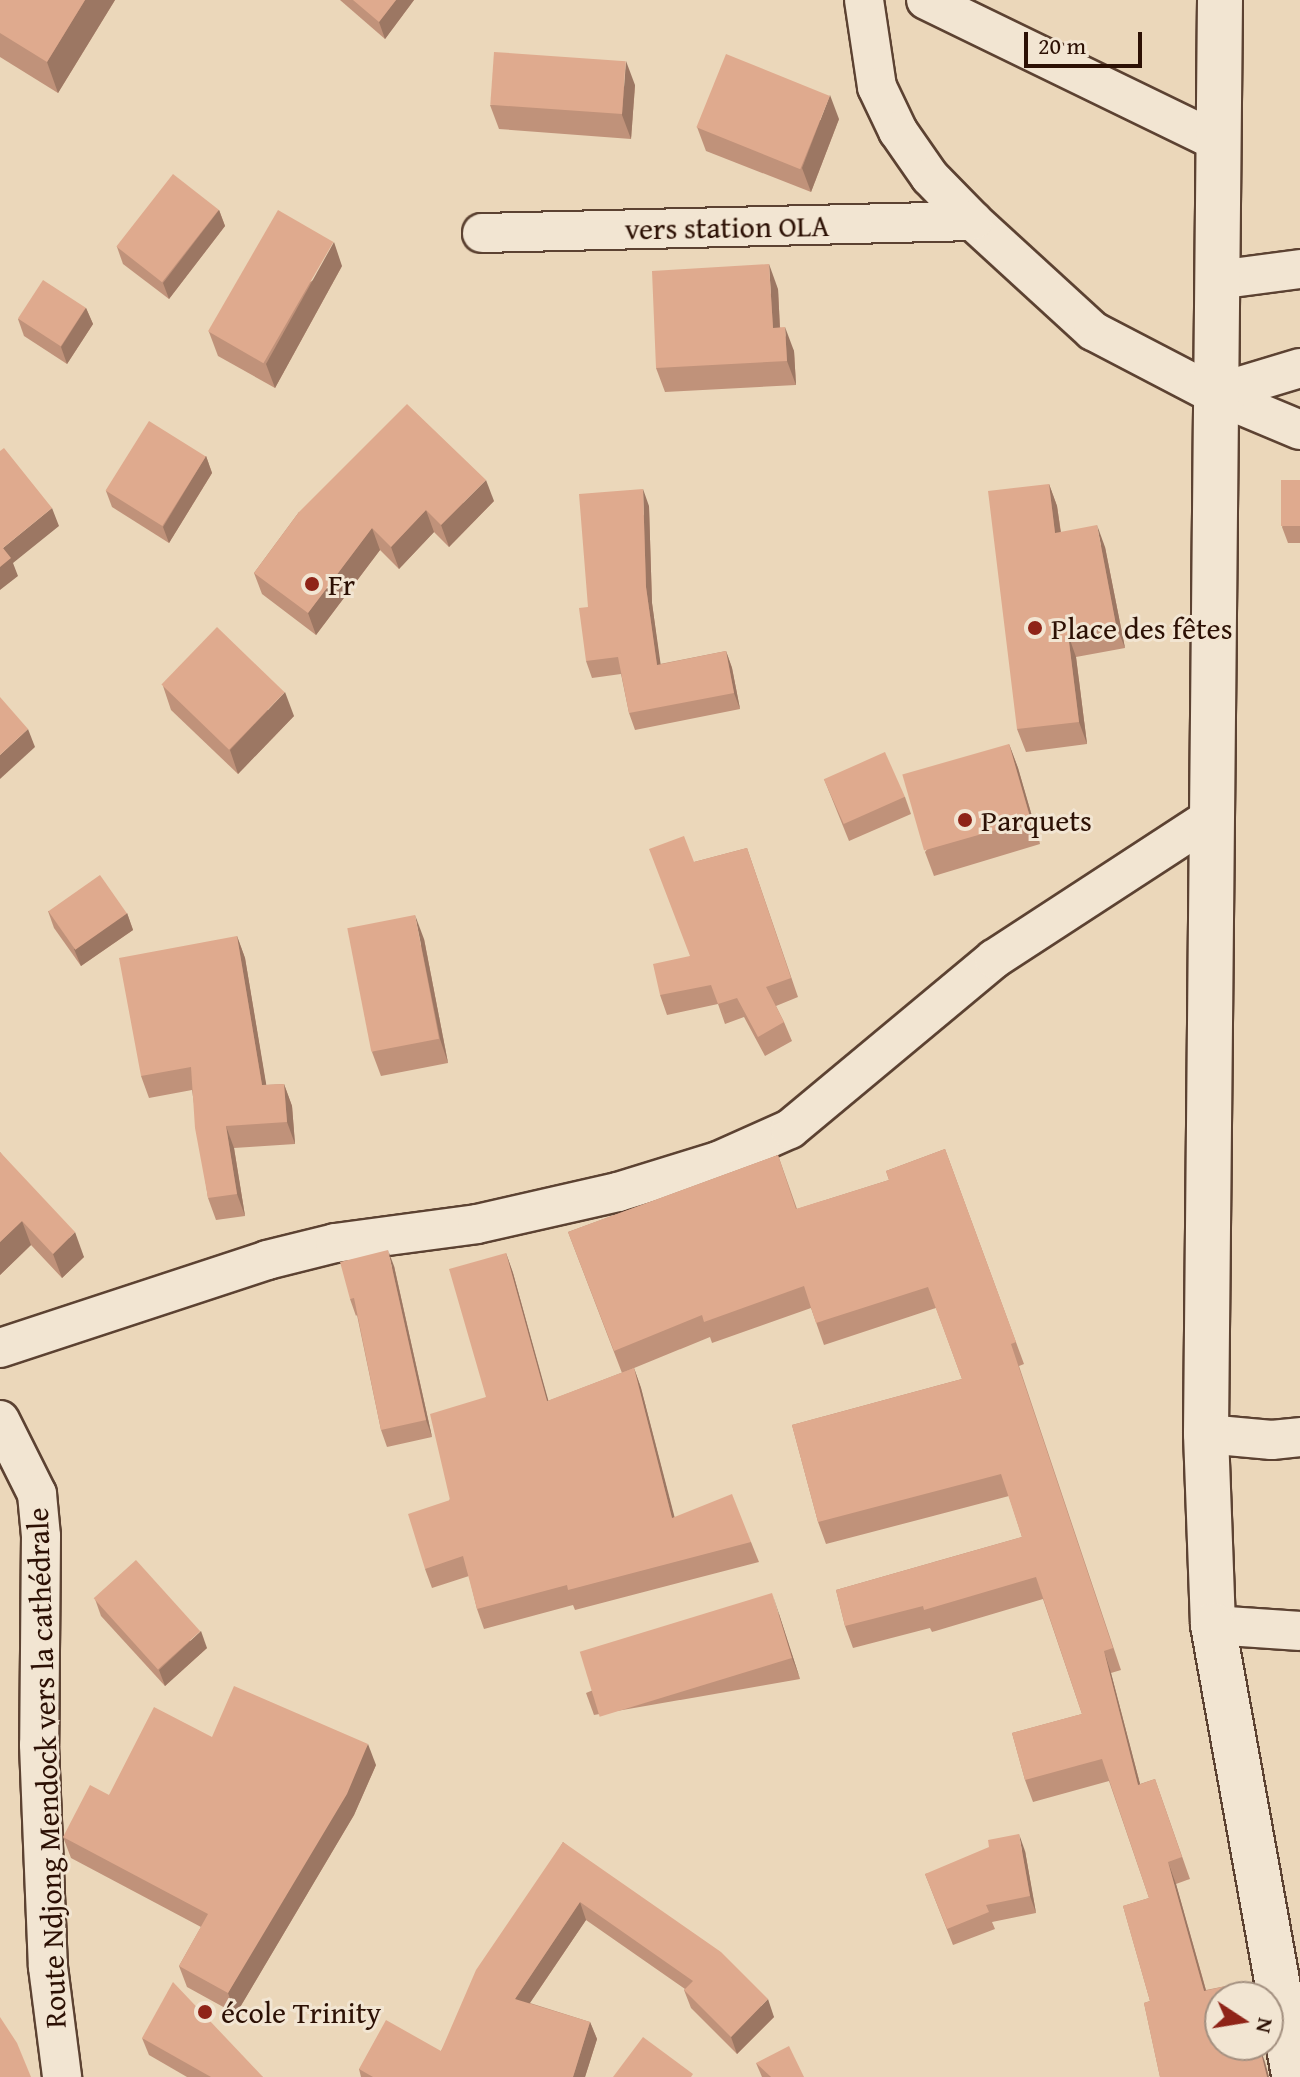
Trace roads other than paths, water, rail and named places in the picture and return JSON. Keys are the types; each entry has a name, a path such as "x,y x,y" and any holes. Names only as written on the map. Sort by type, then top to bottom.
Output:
{"street":[{"path":"864,0 877,87 898,131 930,177 973,221 1093,331 1214,394 1300,430"},
{"path":"926,0 1220,143"},
{"path":"1220,0 1206,1434 1213,1625 1294,2077"},
{"name":"vers station OLA","path":"482,233 973,221"},
{"path":"1217,280 1300,269"},
{"path":"1214,394 1300,368"},
{"path":"0,1348 267,1260 335,1243 491,1221 618,1192 718,1161 790,1129 994,959 1210,818"},
{"name":"Route Ndjong Mendock vers la cathédrale","path":"0,1420 37,1494 41,1536 42,1804 48,1967 62,2077"},
{"path":"1206,1434 1272,1440 1300,1437"},
{"path":"1213,1625 1300,1631"}],"place":[{"name":"Fr","path":"312,584"},
{"name":"Place des fêtes","path":"1035,628"},
{"name":"Parquets","path":"965,820"},
{"name":"école Trinity","path":"205,2012"}]}
